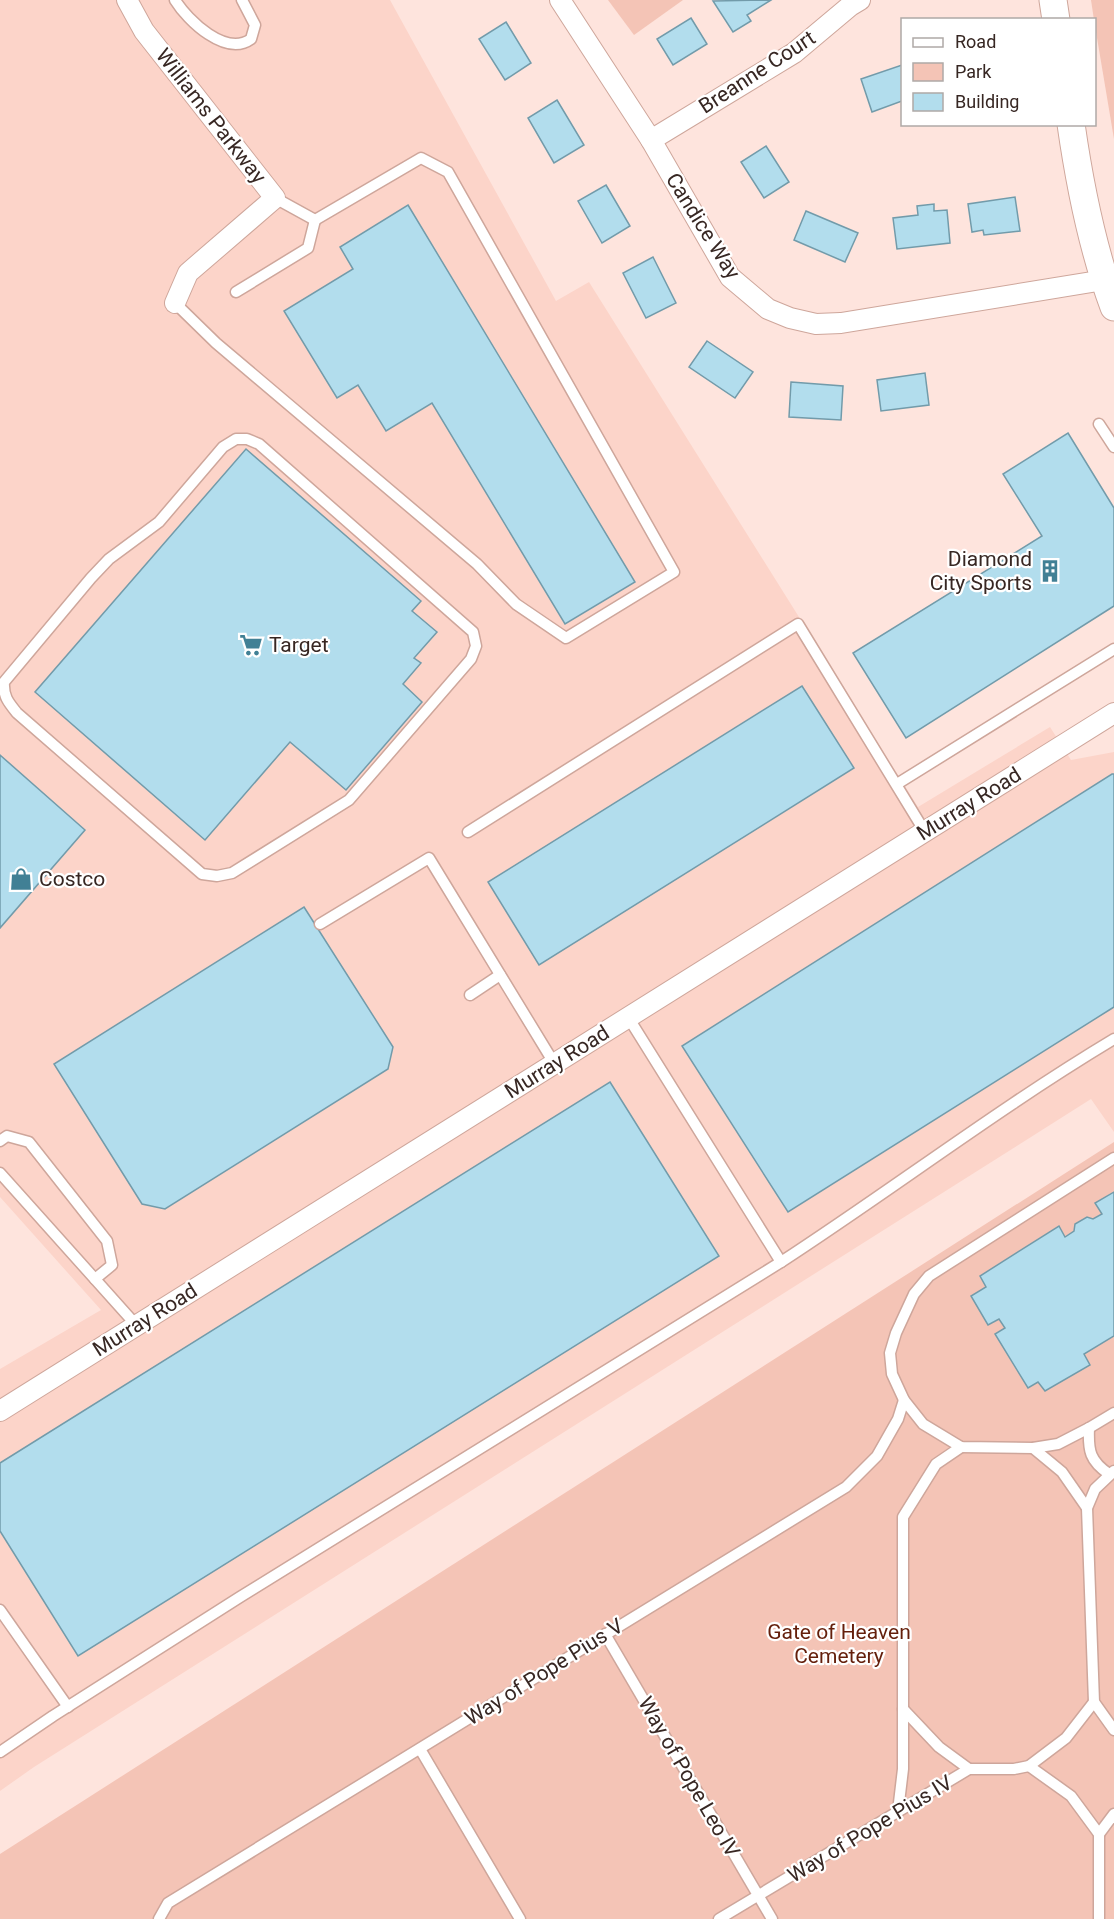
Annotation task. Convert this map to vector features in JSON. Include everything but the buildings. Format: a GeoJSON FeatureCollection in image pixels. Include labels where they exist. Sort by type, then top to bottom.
{"type":"FeatureCollection","features":[{"type":"Feature","properties":{"kind":"main road"},"geometry":{"type":"LineString","coordinates":[[1053,0],[1056,18]]}},
{"type":"Feature","properties":{"kind":"main road"},"geometry":{"type":"LineString","coordinates":[[1071,126],[1080,183],[1095,253],[1114,307]]}},
{"type":"Feature","properties":{"kind":"street","name":"Williams Parkway"},"geometry":{"type":"LineString","coordinates":[[127,0],[144,31],[275,198],[188,273],[175,303]]}},
{"type":"Feature","properties":{"kind":"street","name":"Candice Way"},"geometry":{"type":"LineString","coordinates":[[560,0],[651,140],[730,277],[768,309],[790,318],[816,324],[841,323],[1104,280]]}},
{"type":"Feature","properties":{"kind":"street","name":"Breanne Court"},"geometry":{"type":"LineString","coordinates":[[651,140],[794,53],[860,0]]}},
{"type":"Feature","properties":{"kind":"street","name":"Murray Road"},"geometry":{"type":"LineString","coordinates":[[0,1412],[1114,713]]}},
{"type":"Feature","properties":{"kind":"lane"},"geometry":{"type":"LineString","coordinates":[[175,0],[183,14],[195,26],[229,44],[244,45],[251,39],[255,25],[242,0]]}},
{"type":"Feature","properties":{"kind":"lane"},"geometry":{"type":"LineString","coordinates":[[175,303],[216,343],[477,564],[516,604],[566,638],[674,572],[448,172],[421,158],[315,220],[308,248],[236,292]]}},
{"type":"Feature","properties":{"kind":"lane"},"geometry":{"type":"LineString","coordinates":[[275,198],[315,220]]}},
{"type":"Feature","properties":{"kind":"lane"},"geometry":{"type":"LineString","coordinates":[[1099,424],[1114,447]]}},
{"type":"Feature","properties":{"kind":"lane"},"geometry":{"type":"LineString","coordinates":[[236,439],[248,439],[259,444],[472,632],[476,646],[471,659],[349,801],[232,873],[217,876],[202,874],[17,713],[6,700],[2,681],[109,559],[159,522],[223,447],[236,439]]}},
{"type":"Feature","properties":{"kind":"lane"},"geometry":{"type":"LineString","coordinates":[[468,832],[798,624],[925,832]]}},
{"type":"Feature","properties":{"kind":"lane"},"geometry":{"type":"LineString","coordinates":[[897,784],[1114,649]]}},
{"type":"Feature","properties":{"kind":"lane"},"geometry":{"type":"LineString","coordinates":[[320,924],[429,858],[554,1063]]}},
{"type":"Feature","properties":{"kind":"lane"},"geometry":{"type":"LineString","coordinates":[[470,994],[500,975]]}},
{"type":"Feature","properties":{"kind":"lane"},"geometry":{"type":"LineString","coordinates":[[628,1017],[781,1262]]}},
{"type":"Feature","properties":{"kind":"lane"},"geometry":{"type":"LineString","coordinates":[[0,1752],[68,1707],[781,1262],[874,1201],[976,1128],[1114,1040]]}},
{"type":"Feature","properties":{"kind":"lane"},"geometry":{"type":"LineString","coordinates":[[0,1141],[7,1136],[29,1143],[107,1241],[112,1265],[95,1279]]}},
{"type":"Feature","properties":{"kind":"lane"},"geometry":{"type":"LineString","coordinates":[[1114,1158],[929,1276],[914,1294],[896,1333],[890,1353],[892,1374],[904,1400],[923,1424],[961,1447],[1033,1448],[1058,1444],[1114,1413]]}},
{"type":"Feature","properties":{"kind":"lane"},"geometry":{"type":"LineString","coordinates":[[0,1173],[137,1326]]}},
{"type":"Feature","properties":{"kind":"lane","name":"Way of Pope Pius V"},"geometry":{"type":"LineString","coordinates":[[159,1919],[168,1903],[846,1487],[877,1456],[898,1419],[904,1400]]}},
{"type":"Feature","properties":{"kind":"lane"},"geometry":{"type":"LineString","coordinates":[[1089,1428],[1088,1446],[1095,1464],[1112,1473],[1095,1489],[1087,1508],[1094,1702],[1114,1731]]}},
{"type":"Feature","properties":{"kind":"lane"},"geometry":{"type":"LineString","coordinates":[[898,1810],[903,1769],[903,1517],[936,1464],[961,1447]]}},
{"type":"Feature","properties":{"kind":"lane"},"geometry":{"type":"LineString","coordinates":[[1033,1448],[1062,1472],[1087,1508]]}},
{"type":"Feature","properties":{"kind":"lane"},"geometry":{"type":"LineString","coordinates":[[0,1610],[68,1707]]}},
{"type":"Feature","properties":{"kind":"lane","name":"Way of Pope Leo IV"},"geometry":{"type":"LineString","coordinates":[[605,1634],[772,1919]]}},
{"type":"Feature","properties":{"kind":"lane"},"geometry":{"type":"LineString","coordinates":[[1094,1702],[1066,1738],[1029,1766],[1071,1796],[1099,1834],[1099,1919]]}},
{"type":"Feature","properties":{"kind":"lane"},"geometry":{"type":"LineString","coordinates":[[903,1709],[939,1747],[969,1769]]}},
{"type":"Feature","properties":{"kind":"lane"},"geometry":{"type":"LineString","coordinates":[[420,1749],[520,1919]]}},
{"type":"Feature","properties":{"kind":"lane","name":"Way of Pope Pius IV"},"geometry":{"type":"LineString","coordinates":[[719,1919],[969,1769],[1014,1769],[1029,1766]]}},
{"type":"Feature","properties":{"kind":"lane"},"geometry":{"type":"LineString","coordinates":[[1099,1834],[1114,1814]]}},
{"type":"Feature","properties":{"kind":"shaded area"},"geometry":{"type":"Polygon","coordinates":[[[0,0],[390,0],[556,301],[589,282],[918,807],[1050,727],[1071,760],[1114,752],[1114,1132],[1091,1099],[34,1767],[0,1791],[0,1369],[101,1310],[0,1197],[0,0]]]}},
{"type":"Feature","properties":{"kind":"green space"},"geometry":{"type":"Polygon","coordinates":[[[608,0],[683,0],[634,35],[608,0]]]}},
{"type":"Feature","properties":{"kind":"green space"},"geometry":{"type":"Polygon","coordinates":[[[1091,0],[1114,0],[1114,139],[1096,32],[1096,18],[1094,18],[1091,0]]]}},
{"type":"Feature","properties":{"kind":"green space","name":"Gate of Heaven Cemetery"},"geometry":{"type":"Polygon","coordinates":[[[1114,1142],[1114,1919],[0,1919],[0,1854],[1114,1142]]]}},
{"type":"Feature","properties":{"kind":"place","name":"Diamond City Sports"},"geometry":{"type":"Point","coordinates":[1050,571]}},
{"type":"Feature","properties":{"kind":"place","name":"Target"},"geometry":{"type":"Point","coordinates":[251,645]}},
{"type":"Feature","properties":{"kind":"place","name":"Costco"},"geometry":{"type":"Point","coordinates":[21,879]}}]}
